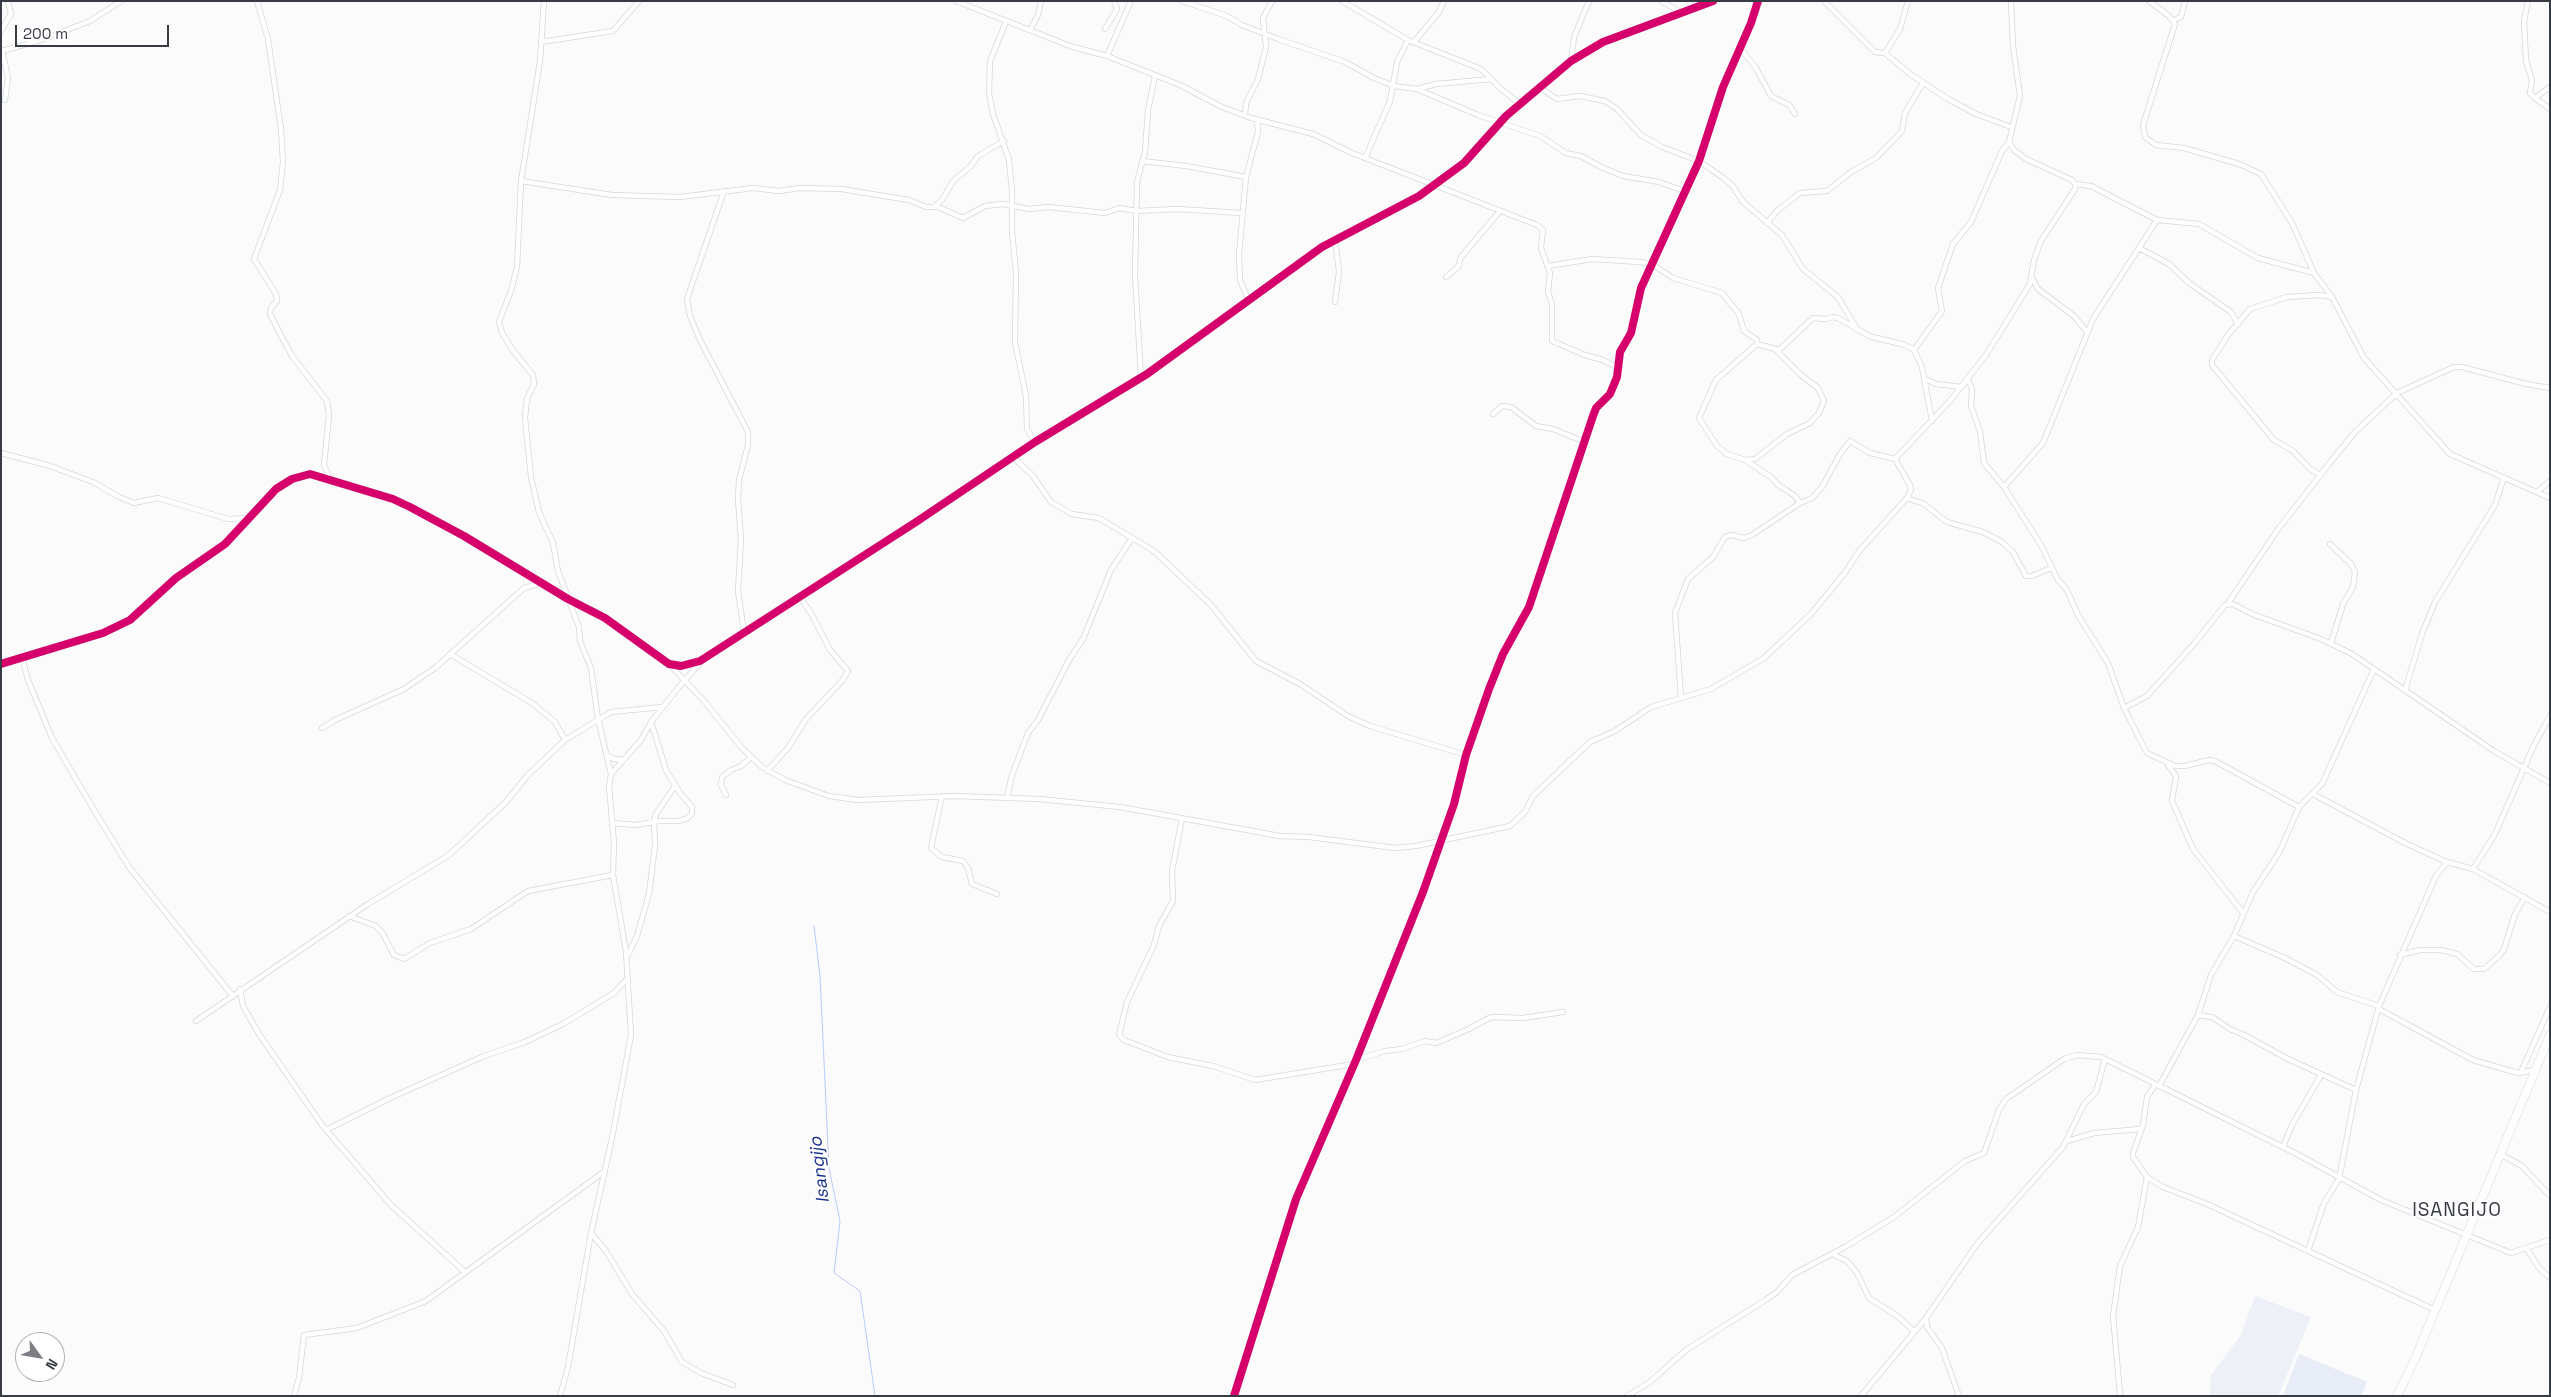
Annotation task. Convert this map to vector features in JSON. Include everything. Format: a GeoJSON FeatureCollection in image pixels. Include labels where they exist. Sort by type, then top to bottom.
{"type":"FeatureCollection","features":[{"type":"Feature","properties":{"kind":"highway"},"geometry":{"type":"LineString","coordinates":[[2397,1396],[2435,1310],[2550,1034]]}},
{"type":"Feature","properties":{"kind":"street"},"geometry":{"type":"LineString","coordinates":[[1,31],[11,14],[8,1]]}},
{"type":"Feature","properties":{"kind":"street"},"geometry":{"type":"LineString","coordinates":[[5,100],[8,78],[2,50],[90,21],[121,1]]}},
{"type":"Feature","properties":{"kind":"street"},"geometry":{"type":"LineString","coordinates":[[257,1],[268,39],[281,128],[283,162],[280,190],[254,259],[276,294],[277,301],[271,308],[270,314],[292,356],[327,401],[329,415],[324,465],[330,479]]}},
{"type":"Feature","properties":{"kind":"street"},"geometry":{"type":"LineString","coordinates":[[544,1],[541,42],[521,180],[516,278],[499,322],[502,333],[510,346],[533,375],[534,384],[528,399],[524,418],[528,464],[539,512],[553,543],[558,571],[579,627],[580,641],[591,668],[598,719],[611,774],[609,786],[613,823],[613,875],[627,958],[631,1035],[591,1233],[578,1318],[560,1396]]}},
{"type":"Feature","properties":{"kind":"street"},"geometry":{"type":"LineString","coordinates":[[541,42],[613,31],[639,1]]}},
{"type":"Feature","properties":{"kind":"street"},"geometry":{"type":"LineString","coordinates":[[956,1],[1070,46],[1107,56],[1257,120],[1307,132],[1500,211],[1520,216],[1542,228],[1544,232],[1541,248],[1550,273],[1548,292],[1552,304],[1552,341],[1585,355],[1604,360],[1619,368]]}},
{"type":"Feature","properties":{"kind":"street"},"geometry":{"type":"LineString","coordinates":[[1030,30],[1040,11],[1041,1]]}},
{"type":"Feature","properties":{"kind":"street"},"geometry":{"type":"LineString","coordinates":[[1105,29],[1117,9],[1114,1]]}},
{"type":"Feature","properties":{"kind":"street"},"geometry":{"type":"LineString","coordinates":[[1107,56],[1131,1]]}},
{"type":"Feature","properties":{"kind":"street"},"geometry":{"type":"LineString","coordinates":[[1182,1],[1265,32],[1274,38],[1346,62],[1369,76],[1394,86],[1417,89],[1540,136],[1566,153],[1581,156],[1602,168],[1623,176],[1659,182],[1684,191]]}},
{"type":"Feature","properties":{"kind":"street"},"geometry":{"type":"LineString","coordinates":[[1245,115],[1246,103],[1258,79],[1267,42],[1263,18],[1272,1]]}},
{"type":"Feature","properties":{"kind":"street"},"geometry":{"type":"LineString","coordinates":[[1342,1],[1408,40],[1481,69],[1520,104]]}},
{"type":"Feature","properties":{"kind":"street"},"geometry":{"type":"LineString","coordinates":[[1414,42],[1439,12],[1444,1]]}},
{"type":"Feature","properties":{"kind":"street"},"geometry":{"type":"LineString","coordinates":[[1571,61],[1574,37],[1589,1]]}},
{"type":"Feature","properties":{"kind":"street"},"geometry":{"type":"LineString","coordinates":[[1661,1],[1682,13]]}},
{"type":"Feature","properties":{"kind":"street"},"geometry":{"type":"LineString","coordinates":[[611,774],[641,740],[651,722],[683,681],[705,659],[1035,442],[1141,377],[1248,299],[1335,240],[1411,200],[1464,163],[1501,122],[1538,87],[1571,61],[1603,42],[1713,1]]}},
{"type":"Feature","properties":{"kind":"street"},"geometry":{"type":"LineString","coordinates":[[1234,1396],[1296,1199],[1355,1062],[1442,841],[1466,755],[1503,654],[1529,607],[1566,492],[1595,411],[1610,394],[1619,368],[1620,352],[1631,332],[1641,288],[1699,161],[1723,87],[1758,1]]}},
{"type":"Feature","properties":{"kind":"street"},"geometry":{"type":"LineString","coordinates":[[1824,1],[1869,48],[1875,52],[1885,53],[1922,83],[1976,114],[2011,127]]}},
{"type":"Feature","properties":{"kind":"street"},"geometry":{"type":"LineString","coordinates":[[1885,53],[1900,29],[1908,1]]}},
{"type":"Feature","properties":{"kind":"street"},"geometry":{"type":"LineString","coordinates":[[1914,350],[1942,310],[1938,288],[1952,247],[1971,222],[2002,151],[2009,142],[2011,127],[2017,112],[2020,96],[2012,39],[2011,1]]}},
{"type":"Feature","properties":{"kind":"street"},"geometry":{"type":"LineString","coordinates":[[2149,1],[2174,20],[2175,24],[2143,125],[2145,137],[2156,144],[2184,148],[2239,164],[2261,174],[2292,223],[2314,273],[2332,297],[2364,358],[2450,454],[2550,498]]}},
{"type":"Feature","properties":{"kind":"street"},"geometry":{"type":"LineString","coordinates":[[2174,20],[2181,17],[2185,1]]}},
{"type":"Feature","properties":{"kind":"street"},"geometry":{"type":"LineString","coordinates":[[2528,1],[2524,21],[2526,61],[2532,80],[2530,93],[2550,110]]}},
{"type":"Feature","properties":{"kind":"street"},"geometry":{"type":"LineString","coordinates":[[1006,22],[993,50],[989,68],[990,105],[1009,160],[1016,272],[1014,342],[1026,396],[1027,429],[1035,442]]}},
{"type":"Feature","properties":{"kind":"street"},"geometry":{"type":"LineString","coordinates":[[1368,157],[1394,86],[1397,62],[1408,40]]}},
{"type":"Feature","properties":{"kind":"street"},"geometry":{"type":"LineString","coordinates":[[1740,48],[1756,68],[1771,96],[1789,105],[1795,114]]}},
{"type":"Feature","properties":{"kind":"street"},"geometry":{"type":"LineString","coordinates":[[1141,377],[1135,275],[1137,182],[1155,76]]}},
{"type":"Feature","properties":{"kind":"street"},"geometry":{"type":"LineString","coordinates":[[1417,89],[1444,83],[1491,79]]}},
{"type":"Feature","properties":{"kind":"street"},"geometry":{"type":"LineString","coordinates":[[1767,223],[1778,210],[1800,193],[1827,191],[1851,172],[1876,158],[1902,130],[1905,112],[1922,83]]}},
{"type":"Feature","properties":{"kind":"street"},"geometry":{"type":"LineString","coordinates":[[2535,98],[2550,86]]}},
{"type":"Feature","properties":{"kind":"street"},"geometry":{"type":"LineString","coordinates":[[1538,87],[1557,99],[1580,96],[1600,99],[1617,109],[1633,129],[1645,138],[1699,161],[1732,185],[1738,197],[1782,235],[1803,269],[1838,297],[1857,329]]}},
{"type":"Feature","properties":{"kind":"street"},"geometry":{"type":"LineString","coordinates":[[1248,299],[1242,286],[1239,271],[1246,177],[1258,132],[1257,120]]}},
{"type":"Feature","properties":{"kind":"street"},"geometry":{"type":"LineString","coordinates":[[934,207],[942,200],[953,181],[971,166],[978,156],[1004,141]]}},
{"type":"Feature","properties":{"kind":"street"},"geometry":{"type":"LineString","coordinates":[[2009,142],[2021,156],[2075,184],[2091,186],[2158,220],[2200,224],[2258,258],[2314,273]]}},
{"type":"Feature","properties":{"kind":"street"},"geometry":{"type":"LineString","coordinates":[[1142,161],[1191,166],[1246,177]]}},
{"type":"Feature","properties":{"kind":"street"},"geometry":{"type":"LineString","coordinates":[[521,180],[612,195],[686,197],[753,188],[779,191],[800,188],[841,189],[909,200],[963,218],[986,206],[1012,205],[1029,210],[1049,207],[1101,213],[1116,208],[1137,211],[1177,209],[1242,212]]}},
{"type":"Feature","properties":{"kind":"street"},"geometry":{"type":"LineString","coordinates":[[1896,459],[1968,380],[2027,290],[2032,278],[2034,260],[2041,241],[2075,190],[2075,184]]}},
{"type":"Feature","properties":{"kind":"street"},"geometry":{"type":"LineString","coordinates":[[724,191],[687,299],[690,316],[700,340],[748,432],[748,446],[739,480],[738,499],[741,540],[738,591],[744,632]]}},
{"type":"Feature","properties":{"kind":"street"},"geometry":{"type":"LineString","coordinates":[[1446,277],[1456,269],[1461,258],[1500,211]]}},
{"type":"Feature","properties":{"kind":"street"},"geometry":{"type":"LineString","coordinates":[[2004,487],[2043,443],[2092,319],[2158,220]]}},
{"type":"Feature","properties":{"kind":"street"},"geometry":{"type":"LineString","coordinates":[[1335,240],[1339,272],[1335,302]]}},
{"type":"Feature","properties":{"kind":"street"},"geometry":{"type":"LineString","coordinates":[[2139,248],[2169,264],[2189,283],[2231,312],[2238,324]]}},
{"type":"Feature","properties":{"kind":"street"},"geometry":{"type":"LineString","coordinates":[[1548,266],[1592,259],[1652,264],[1673,278],[1722,293],[1739,314],[1744,331],[1757,340],[1758,344],[1779,350],[1814,318],[1838,318],[1869,336],[1888,339],[1914,350],[1925,379],[1932,421]]}},
{"type":"Feature","properties":{"kind":"street"},"geometry":{"type":"LineString","coordinates":[[2032,278],[2038,289],[2074,316],[2087,332]]}},
{"type":"Feature","properties":{"kind":"street"},"geometry":{"type":"LineString","coordinates":[[2320,475],[2309,468],[2293,451],[2274,440],[2212,365],[2212,360],[2250,309],[2277,300],[2319,295],[2332,297]]}},
{"type":"Feature","properties":{"kind":"street"},"geometry":{"type":"LineString","coordinates":[[1758,344],[1716,380],[1699,414],[1699,418],[1717,446],[1727,454],[1745,460],[1771,477],[1777,484],[1795,496],[1800,503]]}},
{"type":"Feature","properties":{"kind":"street"},"geometry":{"type":"LineString","coordinates":[[1745,460],[1755,459],[1787,434],[1810,423],[1819,413],[1824,401],[1818,388],[1801,375],[1775,349]]}},
{"type":"Feature","properties":{"kind":"street"},"geometry":{"type":"LineString","coordinates":[[2124,708],[2147,696],[2228,603],[2279,528],[2320,475],[2355,432],[2396,393],[2454,367],[2462,367],[2507,380],[2550,388]]}},
{"type":"Feature","properties":{"kind":"street"},"geometry":{"type":"LineString","coordinates":[[1925,379],[1936,384],[1962,387]]}},
{"type":"Feature","properties":{"kind":"street"},"geometry":{"type":"LineString","coordinates":[[1968,380],[1972,389],[1971,406],[1980,431],[1984,462],[2004,487],[2041,545],[2051,568],[2067,590],[2078,615],[2108,663],[2124,708],[2148,753],[2167,764],[2176,776],[2174,805],[2194,849],[2243,913]]}},
{"type":"Feature","properties":{"kind":"street"},"geometry":{"type":"LineString","coordinates":[[1492,414],[1502,406],[1511,407],[1536,426],[1553,428],[1585,442]]}},
{"type":"Feature","properties":{"kind":"street"},"geometry":{"type":"LineString","coordinates":[[1,664],[103,633],[130,620],[176,578],[226,544],[276,489],[292,479],[310,474],[330,479],[410,507],[542,582],[568,599],[605,618],[669,664],[683,681],[705,702],[751,757],[767,771],[806,788],[837,798],[858,800],[942,796],[1007,797],[1120,807],[1280,836],[1309,837],[1395,848],[1442,841],[1510,826],[1525,812],[1533,796],[1584,746],[1615,731],[1650,707],[1711,688],[1764,658],[1812,614],[1844,574],[1860,550],[1907,498],[1911,490],[1910,485],[1896,459],[1870,453],[1850,441],[1840,454],[1822,486],[1812,498],[1800,503],[1752,535],[1744,538],[1725,537],[1713,557],[1688,579],[1675,613],[1681,697]]}},
{"type":"Feature","properties":{"kind":"street"},"geometry":{"type":"LineString","coordinates":[[1,453],[50,466],[93,482],[119,497],[134,502],[158,498],[228,519],[248,518]]}},
{"type":"Feature","properties":{"kind":"street"},"geometry":{"type":"LineString","coordinates":[[1013,457],[1033,476],[1051,502],[1072,514],[1099,518],[1154,551],[1206,599],[1244,649],[1262,666],[1300,684],[1348,716],[1370,726],[1408,735],[1466,755]]}},
{"type":"Feature","properties":{"kind":"street"},"geometry":{"type":"LineString","coordinates":[[2405,690],[2422,634],[2435,602],[2495,505],[2504,477]]}},
{"type":"Feature","properties":{"kind":"street"},"geometry":{"type":"LineString","coordinates":[[2537,492],[2550,481]]}},
{"type":"Feature","properties":{"kind":"street"},"geometry":{"type":"LineString","coordinates":[[1907,498],[1924,504],[1947,522],[1983,532],[2002,542],[2013,552],[2026,576],[2032,576],[2051,568]]}},
{"type":"Feature","properties":{"kind":"street"},"geometry":{"type":"LineString","coordinates":[[1007,797],[1012,775],[1028,733],[1038,720],[1069,660],[1083,639],[1111,570],[1132,538]]}},
{"type":"Feature","properties":{"kind":"street"},"geometry":{"type":"LineString","coordinates":[[2330,544],[2351,564],[2355,572],[2353,587],[2341,610],[2330,643]]}},
{"type":"Feature","properties":{"kind":"street"},"geometry":{"type":"LineString","coordinates":[[322,728],[335,720],[404,689],[435,668],[524,588],[542,582]]}},
{"type":"Feature","properties":{"kind":"street"},"geometry":{"type":"LineString","coordinates":[[767,771],[788,748],[806,719],[842,682],[848,671],[827,646],[812,615],[800,597]]}},
{"type":"Feature","properties":{"kind":"street"},"geometry":{"type":"LineString","coordinates":[[2228,603],[2330,643],[2374,669],[2524,769],[2550,783]]}},
{"type":"Feature","properties":{"kind":"street"},"geometry":{"type":"LineString","coordinates":[[450,654],[532,704],[555,722],[565,740]]}},
{"type":"Feature","properties":{"kind":"street"},"geometry":{"type":"LineString","coordinates":[[22,658],[28,680],[52,738],[129,867],[232,995]]}},
{"type":"Feature","properties":{"kind":"street"},"geometry":{"type":"LineString","coordinates":[[669,664],[681,666],[705,659]]}},
{"type":"Feature","properties":{"kind":"street"},"geometry":{"type":"LineString","coordinates":[[2374,669],[2322,784],[2299,807],[2279,853],[2253,892],[2234,936],[2211,975],[2198,1015],[2157,1086],[2147,1097],[2133,1157],[2148,1177],[2163,1187],[2207,1204],[2435,1310]]}},
{"type":"Feature","properties":{"kind":"street"},"geometry":{"type":"LineString","coordinates":[[196,1021],[349,916],[449,854],[506,802],[527,776],[565,740],[614,711],[663,707]]}},
{"type":"Feature","properties":{"kind":"street"},"geometry":{"type":"LineString","coordinates":[[2473,869],[2495,834],[2550,716]]}},
{"type":"Feature","properties":{"kind":"street"},"geometry":{"type":"LineString","coordinates":[[613,823],[642,825],[654,822],[682,821],[692,814],[692,806],[675,786],[666,770],[651,722]]}},
{"type":"Feature","properties":{"kind":"street"},"geometry":{"type":"LineString","coordinates":[[606,754],[612,759],[623,760]]}},
{"type":"Feature","properties":{"kind":"street"},"geometry":{"type":"LineString","coordinates":[[726,795],[721,785],[722,777],[731,770],[742,766],[751,757]]}},
{"type":"Feature","properties":{"kind":"street"},"geometry":{"type":"LineString","coordinates":[[2167,764],[2185,766],[2209,760],[2215,761],[2299,807]]}},
{"type":"Feature","properties":{"kind":"street"},"geometry":{"type":"LineString","coordinates":[[627,958],[637,936],[649,894],[655,845],[654,822],[664,799],[675,786]]}},
{"type":"Feature","properties":{"kind":"street"},"geometry":{"type":"LineString","coordinates":[[2313,794],[2407,844],[2447,862],[2473,869],[2550,912]]}},
{"type":"Feature","properties":{"kind":"street"},"geometry":{"type":"LineString","coordinates":[[942,796],[931,848],[942,857],[963,861],[968,868],[972,884],[997,894]]}},
{"type":"Feature","properties":{"kind":"street"},"geometry":{"type":"LineString","coordinates":[[1182,818],[1172,871],[1172,901],[1159,926],[1154,945],[1127,1002],[1119,1035],[1124,1040],[1168,1057],[1214,1066],[1255,1080],[1355,1062],[1385,1051],[1402,1049],[1425,1041],[1436,1043],[1491,1017],[1523,1018],[1563,1012]]}},
{"type":"Feature","properties":{"kind":"street"},"geometry":{"type":"LineString","coordinates":[[2441,859],[2441,868]]}},
{"type":"Feature","properties":{"kind":"street"},"geometry":{"type":"LineString","coordinates":[[2308,1251],[2324,1203],[2339,1179],[2356,1090],[2379,1008],[2400,955],[2441,868],[2447,862]]}},
{"type":"Feature","properties":{"kind":"street"},"geometry":{"type":"LineString","coordinates":[[349,916],[376,926],[383,934],[394,955],[404,959],[430,943],[472,929],[528,891],[613,875]]}},
{"type":"Feature","properties":{"kind":"street"},"geometry":{"type":"LineString","coordinates":[[2400,955],[2420,950],[2441,950],[2457,954],[2474,969],[2484,969],[2504,949],[2515,914],[2525,897]]}},
{"type":"Feature","properties":{"kind":"street"},"geometry":{"type":"LineString","coordinates":[[2234,936],[2285,958],[2317,975],[2344,995],[2379,1008],[2473,1060],[2496,1068],[2521,1072],[2535,1070]]}},
{"type":"Feature","properties":{"kind":"street"},"geometry":{"type":"LineString","coordinates":[[326,1130],[390,1098],[484,1056],[525,1042],[563,1024],[614,993],[627,979]]}},
{"type":"Feature","properties":{"kind":"street"},"geometry":{"type":"LineString","coordinates":[[240,990],[243,1006],[258,1034],[326,1130],[391,1205],[465,1272]]}},
{"type":"Feature","properties":{"kind":"street"},"geometry":{"type":"LineString","coordinates":[[2521,1072],[2550,1007]]}},
{"type":"Feature","properties":{"kind":"street"},"geometry":{"type":"LineString","coordinates":[[2198,1015],[2212,1017],[2230,1029],[2321,1075],[2356,1090]]}},
{"type":"Feature","properties":{"kind":"street"},"geometry":{"type":"LineString","coordinates":[[1627,1396],[1650,1382],[1686,1350],[1777,1292],[1792,1275],[1894,1218],[1965,1161],[1984,1153],[1999,1110],[2006,1099],[2064,1060],[2077,1055],[2090,1055],[2105,1059],[2283,1148],[2381,1200],[2511,1252],[2526,1249],[2550,1240]]}},
{"type":"Feature","properties":{"kind":"street"},"geometry":{"type":"LineString","coordinates":[[1861,1396],[1926,1318],[1977,1244],[2065,1142],[2084,1104],[2096,1092],[2105,1059]]}},
{"type":"Feature","properties":{"kind":"street"},"geometry":{"type":"LineString","coordinates":[[2283,1148],[2292,1124],[2321,1075]]}},
{"type":"Feature","properties":{"kind":"street"},"geometry":{"type":"LineString","coordinates":[[2065,1142],[2094,1133],[2141,1129]]}},
{"type":"Feature","properties":{"kind":"street"},"geometry":{"type":"LineString","coordinates":[[2500,1154],[2522,1166],[2550,1196]]}},
{"type":"Feature","properties":{"kind":"street"},"geometry":{"type":"LineString","coordinates":[[294,1396],[299,1378],[304,1335],[357,1328],[411,1308],[443,1291],[465,1272],[529,1228],[605,1170]]}},
{"type":"Feature","properties":{"kind":"street"},"geometry":{"type":"LineString","coordinates":[[2120,1394],[2113,1316],[2120,1266],[2138,1227],[2148,1177]]}},
{"type":"Feature","properties":{"kind":"street"},"geometry":{"type":"LineString","coordinates":[[591,1233],[606,1251],[632,1294],[664,1331],[682,1362],[701,1373],[734,1385]]}},
{"type":"Feature","properties":{"kind":"street"},"geometry":{"type":"LineString","coordinates":[[2526,1249],[2539,1268],[2550,1278]]}},
{"type":"Feature","properties":{"kind":"street"},"geometry":{"type":"LineString","coordinates":[[1832,1254],[1847,1261],[1857,1273],[1869,1298],[1896,1315],[1914,1331]]}},
{"type":"Feature","properties":{"kind":"street"},"geometry":{"type":"LineString","coordinates":[[1926,1318],[1927,1327],[1942,1348],[1960,1396]]}},
{"type":"Feature","properties":{"kind":"shaded area"},"geometry":{"type":"Polygon","coordinates":[[[2255,1296],[2311,1317],[2278,1396],[2210,1396],[2211,1375],[2241,1335],[2255,1296]]]}},
{"type":"Feature","properties":{"kind":"shaded area"},"geometry":{"type":"Polygon","coordinates":[[[2299,1354],[2367,1382],[2361,1396],[2283,1396],[2299,1354]]]}},
{"type":"Feature","properties":{"kind":"waterway","name":"Isangijo"},"geometry":{"type":"LineString","coordinates":[[814,926],[820,976],[829,1168],[840,1221],[834,1273],[860,1291],[875,1396]]}},
{"type":"Feature","properties":{"kind":"cycle path"},"geometry":{"type":"LineString","coordinates":[[1,664],[103,633],[130,620],[176,578],[225,544],[276,489],[292,479],[310,474],[393,499],[410,507],[464,536],[568,599],[605,618],[669,664],[681,666],[700,661],[916,522],[1035,442],[1147,374],[1322,247],[1419,196],[1464,163],[1506,116],[1571,61],[1603,42],[1713,1]]}},
{"type":"Feature","properties":{"kind":"cycle path"},"geometry":{"type":"LineString","coordinates":[[1234,1396],[1296,1199],[1356,1060],[1423,892],[1454,804],[1466,755],[1489,689],[1503,654],[1529,607],[1596,408],[1610,394],[1617,377],[1620,352],[1631,333],[1641,288],[1699,161],[1723,87],[1751,23],[1758,1]]}},
{"type":"Feature","properties":{"kind":"district","name":"ISANGIJO"},"geometry":{"type":"Point","coordinates":[2457,1211]}}]}
